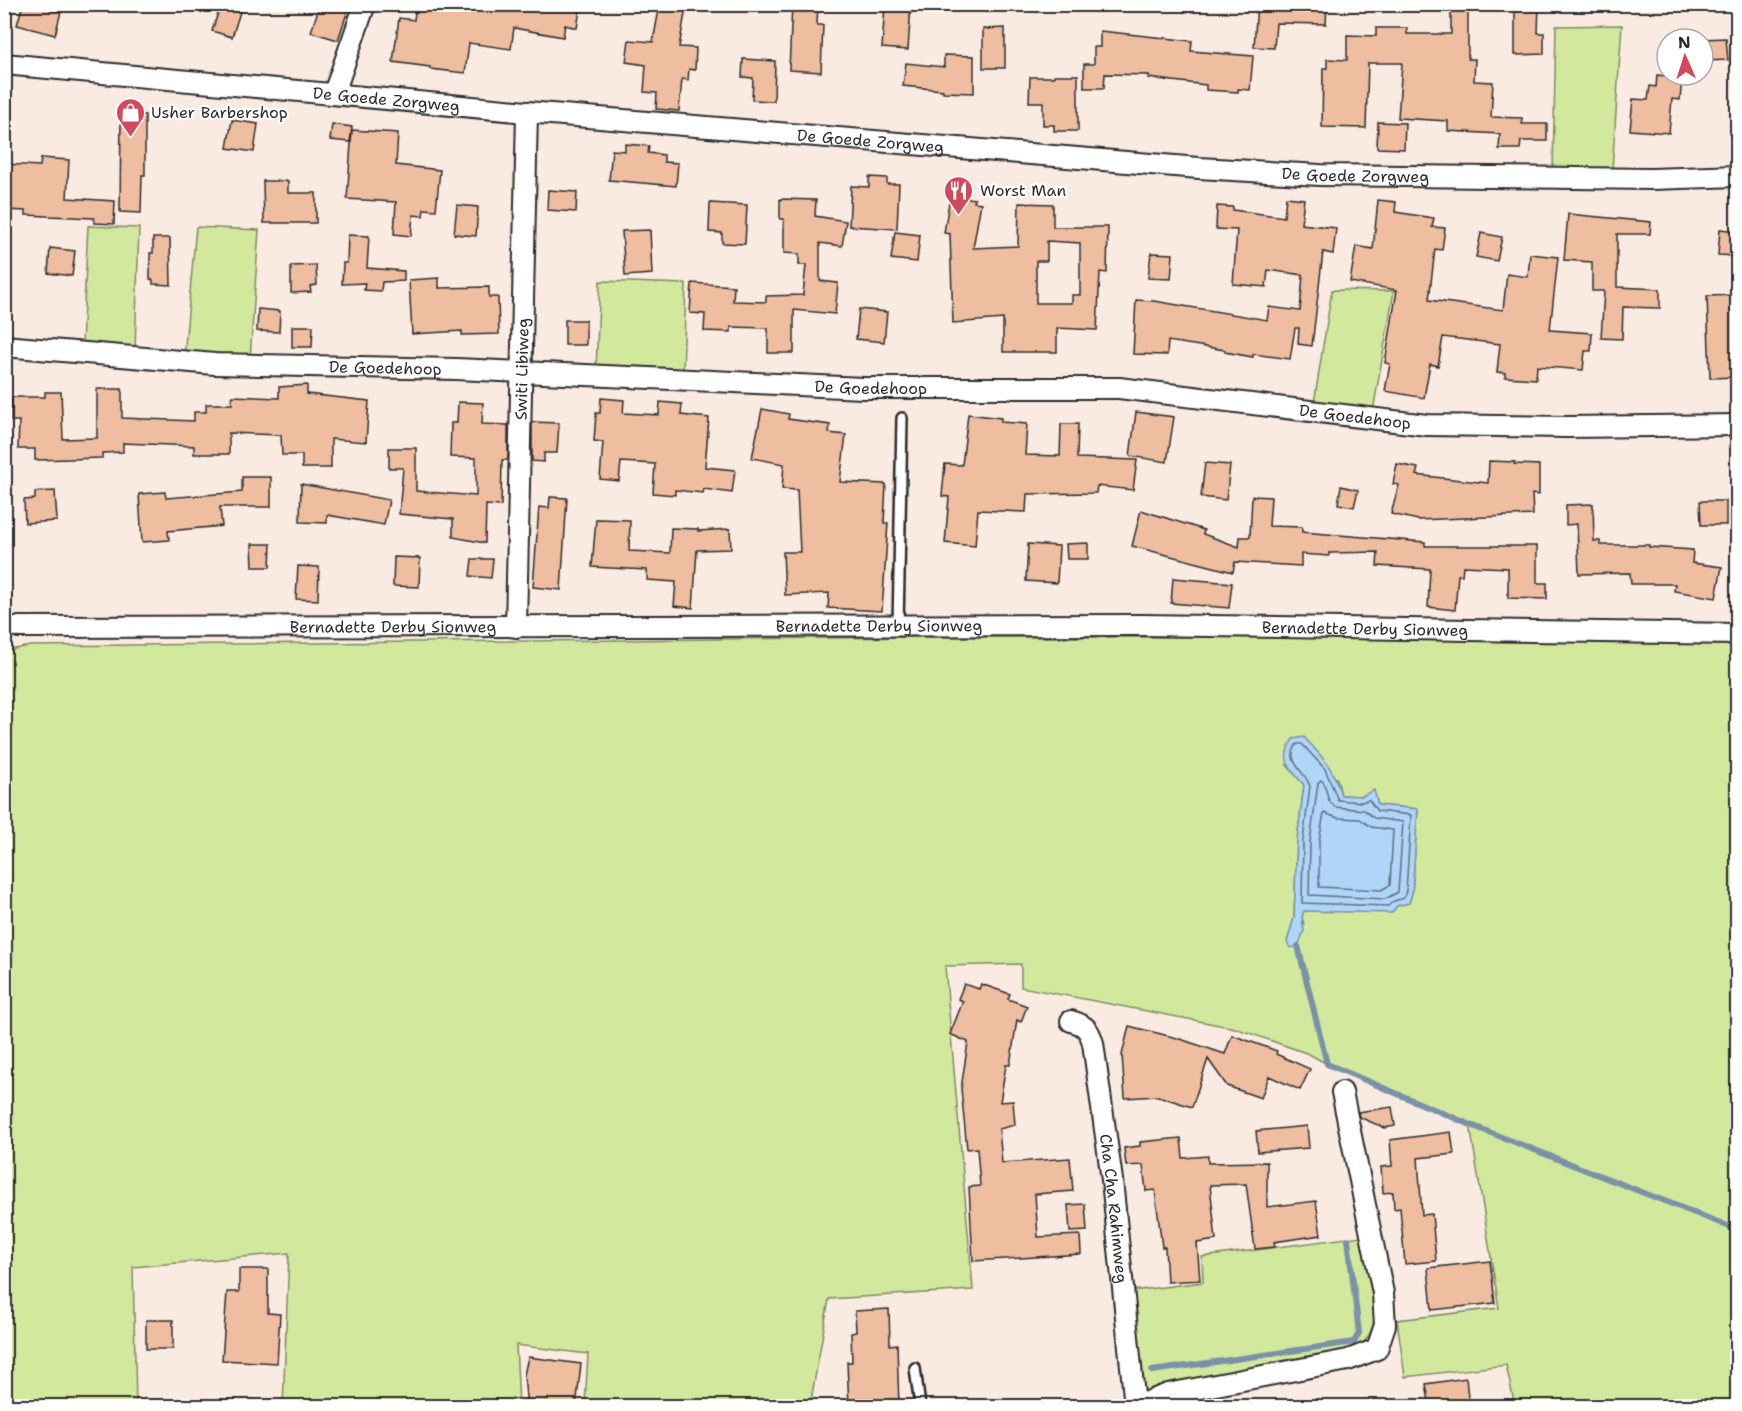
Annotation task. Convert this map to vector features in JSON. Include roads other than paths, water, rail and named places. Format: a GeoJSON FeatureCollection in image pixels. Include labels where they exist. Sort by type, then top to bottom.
{"type":"FeatureCollection","features":[{"type":"Feature","properties":{"kind":"street"},"geometry":{"type":"LineString","coordinates":[[334,93],[365,4]]}},
{"type":"Feature","properties":{"kind":"street","name":"De Goede Zorgweg"},"geometry":{"type":"LineString","coordinates":[[4,64],[527,112],[1187,167],[1320,175],[1652,179],[1737,176]]}},
{"type":"Feature","properties":{"kind":"street","name":"Switi Libiweg"},"geometry":{"type":"LineString","coordinates":[[516,627],[527,112]]}},
{"type":"Feature","properties":{"kind":"street","name":"De Goedehoop"},"geometry":{"type":"LineString","coordinates":[[4,346],[215,364],[456,369],[863,388],[1119,388],[1427,425],[1567,427],[1737,425]]}},
{"type":"Feature","properties":{"kind":"street","name":"Bernadette Derby Sionweg"},"geometry":{"type":"LineString","coordinates":[[19,627],[1143,625],[1737,634]]}},
{"type":"Feature","properties":{"kind":"street","name":"Cha Cha Rahimweg"},"geometry":{"type":"LineString","coordinates":[[1071,1021],[1084,1025],[1090,1032],[1093,1043],[1112,1180],[1136,1407]]}},
{"type":"Feature","properties":{"kind":"street"},"geometry":{"type":"LineString","coordinates":[[1136,1407],[1168,1394],[1348,1360],[1377,1349],[1385,1325],[1383,1293],[1342,1092]]}},
{"type":"Feature","properties":{"kind":"lane"},"geometry":{"type":"LineString","coordinates":[[898,627],[902,418]]}},
{"type":"Feature","properties":{"kind":"lane"},"geometry":{"type":"LineString","coordinates":[[915,1368],[920,1407]]}},
{"type":"Feature","properties":{"kind":"water"},"geometry":{"type":"Polygon","coordinates":[[[1304,737],[1331,770],[1341,795],[1362,796],[1374,790],[1378,805],[1418,809],[1412,893],[1409,903],[1397,906],[1392,913],[1304,911],[1302,917],[1304,931],[1298,946],[1290,948],[1287,942],[1294,918],[1297,840],[1304,785],[1288,764],[1287,753],[1293,739],[1304,737]]]}},
{"type":"Feature","properties":{"kind":"waterway"},"geometry":{"type":"LineString","coordinates":[[1298,946],[1327,1064],[1471,1125],[1738,1230]]}},
{"type":"Feature","properties":{"kind":"waterway"},"geometry":{"type":"LineString","coordinates":[[1152,1371],[1354,1342],[1359,1333],[1348,1239]]}},
{"type":"Feature","properties":{"kind":"place","name":"Usher Barbershop"},"geometry":{"type":"Point","coordinates":[130,138]}},
{"type":"Feature","properties":{"kind":"place","name":"Worst Man"},"geometry":{"type":"Point","coordinates":[959,216]}}]}
